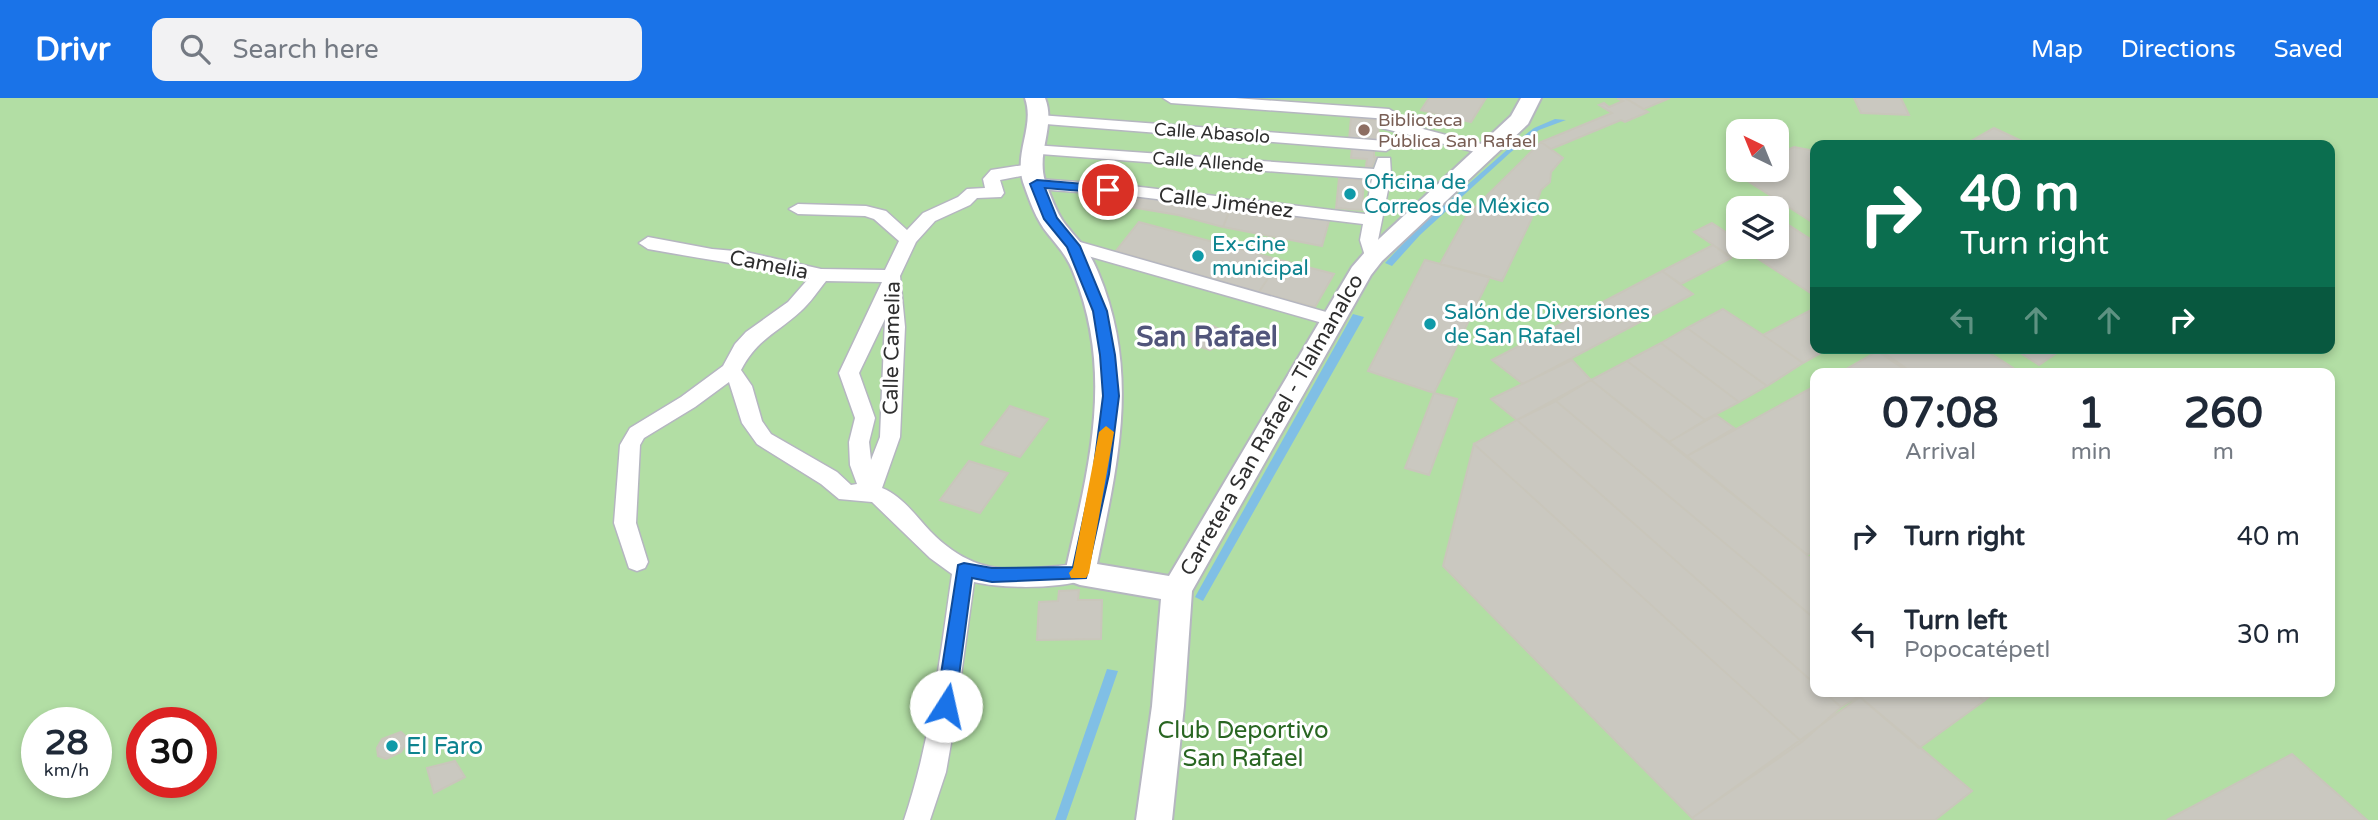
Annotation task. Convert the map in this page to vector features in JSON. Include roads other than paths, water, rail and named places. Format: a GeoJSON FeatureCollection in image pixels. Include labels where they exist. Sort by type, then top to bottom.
{"type":"FeatureCollection","features":[{"type":"Feature","properties":{"kind":"street"},"geometry":{"type":"LineString","coordinates":[[1171,98],[1389,112],[1487,150]]}},
{"type":"Feature","properties":{"kind":"street","name":"Carretera San Rafael - Tlalmanalco"},"geometry":{"type":"LineString","coordinates":[[1154,820],[1168,706],[1177,590],[1361,272],[1374,256],[1520,119],[1531,98]]}},
{"type":"Feature","properties":{"kind":"street"},"geometry":{"type":"LineString","coordinates":[[1037,109],[1033,167],[1051,219],[1073,246],[1100,311],[1111,396],[1101,474],[1080,573]]}},
{"type":"Feature","properties":{"kind":"street","name":"Calle Abasolo"},"geometry":{"type":"LineString","coordinates":[[1037,109],[1386,146]]}},
{"type":"Feature","properties":{"kind":"street"},"geometry":{"type":"LineString","coordinates":[[1374,256],[1369,240],[1383,175],[1389,112]]}},
{"type":"Feature","properties":{"kind":"street","name":"Calle Allende"},"geometry":{"type":"LineString","coordinates":[[1033,167],[1383,175]]}},
{"type":"Feature","properties":{"kind":"street","name":"Calle Jiménez"},"geometry":{"type":"LineString","coordinates":[[1033,167],[1132,191],[1373,220]]}},
{"type":"Feature","properties":{"kind":"street","name":"Calle Camelia"},"geometry":{"type":"LineString","coordinates":[[870,492],[890,437],[894,327],[892,280],[908,240],[929,217],[964,201],[973,193],[995,193],[991,179],[996,174],[1033,167]]}},
{"type":"Feature","properties":{"kind":"street"},"geometry":{"type":"LineString","coordinates":[[798,209],[866,211],[880,215],[908,240]]}},
{"type":"Feature","properties":{"kind":"street","name":"Camelia"},"geometry":{"type":"LineString","coordinates":[[648,243],[712,256],[746,258],[821,275],[892,280]]}},
{"type":"Feature","properties":{"kind":"street"},"geometry":{"type":"LineString","coordinates":[[1073,246],[1333,320]]}},
{"type":"Feature","properties":{"kind":"street"},"geometry":{"type":"LineString","coordinates":[[637,562],[625,523],[630,445],[637,433],[688,402],[731,370],[743,348],[795,306],[821,275]]}},
{"type":"Feature","properties":{"kind":"street"},"geometry":{"type":"LineString","coordinates":[[870,492],[859,442],[865,418],[849,373],[892,280]]}},
{"type":"Feature","properties":{"kind":"street"},"geometry":{"type":"LineString","coordinates":[[731,370],[742,386],[752,423],[764,439],[829,478],[847,493],[870,492],[890,505],[935,552],[964,570],[992,575],[1080,573],[1177,590]]}},
{"type":"Feature","properties":{"kind":"street"},"geometry":{"type":"LineString","coordinates":[[917,820],[933,772],[942,726],[964,570]]}},
{"type":"Feature","properties":{"kind":"water"},"geometry":{"type":"Polygon","coordinates":[[[1555,119],[1566,120],[1539,130],[1511,152],[1420,235],[1392,266],[1385,263],[1413,233],[1517,141],[1534,128],[1555,119]]]}},
{"type":"Feature","properties":{"kind":"water"},"geometry":{"type":"Polygon","coordinates":[[[1353,314],[1364,317],[1203,601],[1195,597],[1353,314]]]}},
{"type":"Feature","properties":{"kind":"water"},"geometry":{"type":"Polygon","coordinates":[[[1107,669],[1118,671],[1066,820],[1055,820],[1107,669]]]}},
{"type":"Feature","properties":{"kind":"place","name":"Biblioteca Pública San Rafael"},"geometry":{"type":"Point","coordinates":[1364,130]}},
{"type":"Feature","properties":{"kind":"place","name":"Oficina de Correos de México"},"geometry":{"type":"Point","coordinates":[1350,194]}},
{"type":"Feature","properties":{"kind":"place","name":"Ex-cine municipal"},"geometry":{"type":"Point","coordinates":[1198,256]}},
{"type":"Feature","properties":{"kind":"place","name":"Salón de Diversiones de San Rafael"},"geometry":{"type":"Point","coordinates":[1430,324]}},
{"type":"Feature","properties":{"kind":"place","name":"El Faro"},"geometry":{"type":"Point","coordinates":[392,746]}},
{"type":"Feature","properties":{"kind":"district","name":"San Rafael"},"geometry":{"type":"Point","coordinates":[1207,337]}},
{"type":"Feature","properties":{"kind":"park label","name":"Club Deportivo San Rafael"},"geometry":{"type":"Point","coordinates":[1243,744]}}]}
